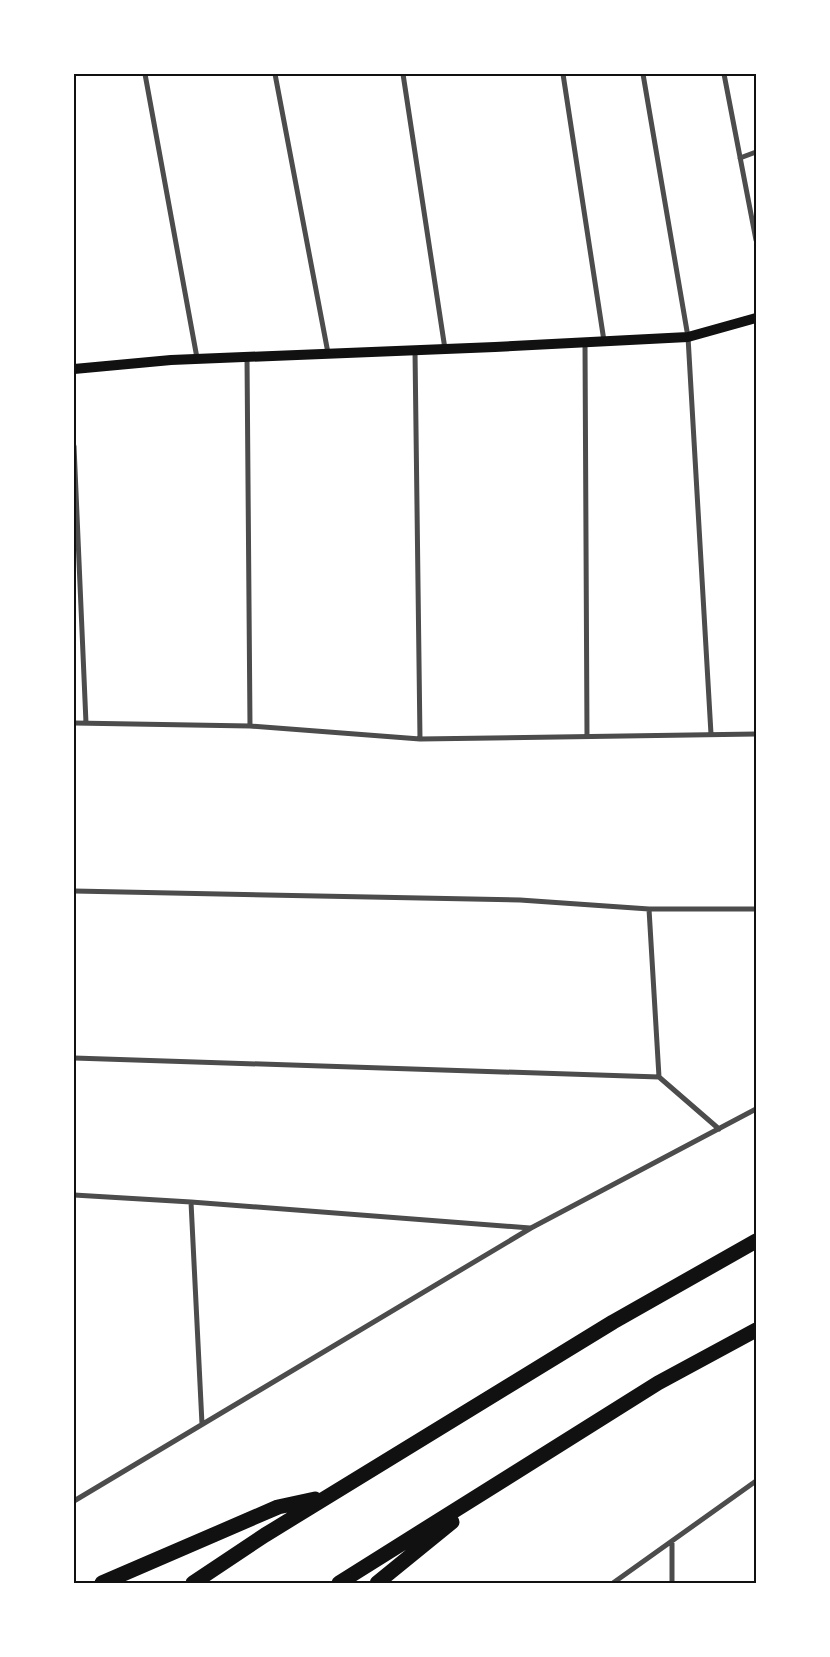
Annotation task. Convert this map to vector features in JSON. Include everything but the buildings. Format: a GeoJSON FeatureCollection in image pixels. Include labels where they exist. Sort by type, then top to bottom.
{"type":"FeatureCollection","features":[{"type":"Feature","properties":{"kind":"highway"},"geometry":{"type":"LineString","coordinates":[[193,1583],[264,1535],[613,1322],[756,1242]]}},
{"type":"Feature","properties":{"kind":"highway"},"geometry":{"type":"LineString","coordinates":[[339,1583],[658,1382],[756,1330]]}},
{"type":"Feature","properties":{"kind":"highway"},"geometry":{"type":"LineString","coordinates":[[377,1583],[501,1481]]}},
{"type":"Feature","properties":{"kind":"highway"},"geometry":{"type":"LineString","coordinates":[[102,1583],[278,1508],[328,1496]]}},
{"type":"Feature","properties":{"kind":"main road"},"geometry":{"type":"LineString","coordinates":[[74,369],[197,358],[445,349],[688,337],[756,318]]}},
{"type":"Feature","properties":{"kind":"street"},"geometry":{"type":"LineString","coordinates":[[144,74],[197,358]]}},
{"type":"Feature","properties":{"kind":"street"},"geometry":{"type":"LineString","coordinates":[[274,74],[328,353]]}},
{"type":"Feature","properties":{"kind":"street"},"geometry":{"type":"LineString","coordinates":[[403,74],[445,349]]}},
{"type":"Feature","properties":{"kind":"street"},"geometry":{"type":"LineString","coordinates":[[564,74],[604,341]]}},
{"type":"Feature","properties":{"kind":"street"},"geometry":{"type":"LineString","coordinates":[[643,74],[688,337],[712,734]]}},
{"type":"Feature","properties":{"kind":"street"},"geometry":{"type":"LineString","coordinates":[[724,74],[756,240]]}},
{"type":"Feature","properties":{"kind":"street"},"geometry":{"type":"LineString","coordinates":[[740,158],[756,152]]}},
{"type":"Feature","properties":{"kind":"street"},"geometry":{"type":"LineString","coordinates":[[585,342],[587,736]]}},
{"type":"Feature","properties":{"kind":"street"},"geometry":{"type":"LineString","coordinates":[[415,350],[420,739]]}},
{"type":"Feature","properties":{"kind":"street"},"geometry":{"type":"LineString","coordinates":[[247,357],[250,726]]}},
{"type":"Feature","properties":{"kind":"street"},"geometry":{"type":"LineString","coordinates":[[74,446],[86,723]]}},
{"type":"Feature","properties":{"kind":"street"},"geometry":{"type":"LineString","coordinates":[[74,723],[250,726],[420,739],[756,734]]}},
{"type":"Feature","properties":{"kind":"street"},"geometry":{"type":"LineString","coordinates":[[74,891],[520,900],[649,909],[756,909]]}},
{"type":"Feature","properties":{"kind":"street"},"geometry":{"type":"LineString","coordinates":[[649,909],[660,1077]]}},
{"type":"Feature","properties":{"kind":"street"},"geometry":{"type":"LineString","coordinates":[[74,1058],[660,1077],[719,1129]]}},
{"type":"Feature","properties":{"kind":"street"},"geometry":{"type":"LineString","coordinates":[[74,1501],[531,1228],[756,1109]]}},
{"type":"Feature","properties":{"kind":"street"},"geometry":{"type":"LineString","coordinates":[[74,1195],[531,1228]]}},
{"type":"Feature","properties":{"kind":"street"},"geometry":{"type":"LineString","coordinates":[[191,1202],[202,1424]]}},
{"type":"Feature","properties":{"kind":"street"},"geometry":{"type":"LineString","coordinates":[[613,1583],[756,1481]]}},
{"type":"Feature","properties":{"kind":"street"},"geometry":{"type":"LineString","coordinates":[[672,1542],[672,1583]]}}]}
